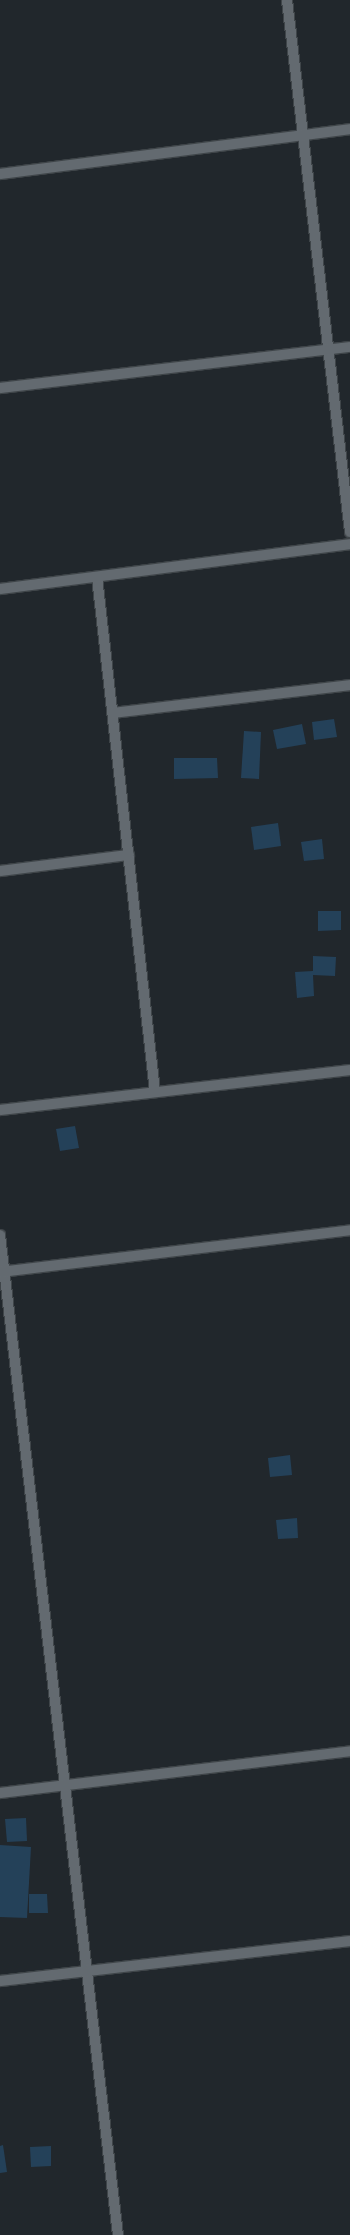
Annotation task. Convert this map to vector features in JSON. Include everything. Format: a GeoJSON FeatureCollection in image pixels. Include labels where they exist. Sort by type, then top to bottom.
{"type":"FeatureCollection","features":[{"type":"Feature","properties":{"kind":"street"},"geometry":{"type":"LineString","coordinates":[[287,0],[350,532]]}},
{"type":"Feature","properties":{"kind":"street"},"geometry":{"type":"LineString","coordinates":[[0,174],[350,129]]}},
{"type":"Feature","properties":{"kind":"street"},"geometry":{"type":"LineString","coordinates":[[0,388],[350,347]]}},
{"type":"Feature","properties":{"kind":"street"},"geometry":{"type":"LineString","coordinates":[[0,589],[350,544]]}},
{"type":"Feature","properties":{"kind":"street"},"geometry":{"type":"LineString","coordinates":[[97,577],[155,1092]]}},
{"type":"Feature","properties":{"kind":"street"},"geometry":{"type":"LineString","coordinates":[[113,713],[350,685]]}},
{"type":"Feature","properties":{"kind":"street"},"geometry":{"type":"LineString","coordinates":[[0,871],[129,855]]}},
{"type":"Feature","properties":{"kind":"street"},"geometry":{"type":"LineString","coordinates":[[0,1110],[350,1070]]}},
{"type":"Feature","properties":{"kind":"street"},"geometry":{"type":"LineString","coordinates":[[2,1272],[350,1230]]}},
{"type":"Feature","properties":{"kind":"street"},"geometry":{"type":"LineString","coordinates":[[0,1236],[2,1272],[118,2235]]}},
{"type":"Feature","properties":{"kind":"street"},"geometry":{"type":"LineString","coordinates":[[0,1793],[350,1751]]}},
{"type":"Feature","properties":{"kind":"street"},"geometry":{"type":"LineString","coordinates":[[0,1981],[350,1941]]}},
{"type":"Feature","properties":{"kind":"building"},"geometry":{"type":"Polygon","coordinates":[[[334,719],[337,737],[314,740],[312,722],[334,719]]]}},
{"type":"Feature","properties":{"kind":"building"},"geometry":{"type":"Polygon","coordinates":[[[302,724],[306,744],[277,749],[273,730],[302,724]]]}},
{"type":"Feature","properties":{"kind":"building"},"geometry":{"type":"Polygon","coordinates":[[[244,731],[261,732],[259,779],[241,778],[244,731]]]}},
{"type":"Feature","properties":{"kind":"building"},"geometry":{"type":"Polygon","coordinates":[[[174,758],[217,758],[218,778],[174,779],[174,758]]]}},
{"type":"Feature","properties":{"kind":"building"},"geometry":{"type":"Polygon","coordinates":[[[278,823],[281,846],[254,850],[251,827],[278,823]]]}},
{"type":"Feature","properties":{"kind":"building"},"geometry":{"type":"Polygon","coordinates":[[[322,839],[324,859],[304,861],[301,842],[322,839]]]}},
{"type":"Feature","properties":{"kind":"building"},"geometry":{"type":"Polygon","coordinates":[[[318,911],[341,911],[341,930],[318,931],[318,911]]]}},
{"type":"Feature","properties":{"kind":"building"},"geometry":{"type":"Polygon","coordinates":[[[313,956],[336,957],[335,976],[313,975],[314,996],[297,998],[295,972],[313,971],[313,956]]]}},
{"type":"Feature","properties":{"kind":"building"},"geometry":{"type":"Polygon","coordinates":[[[75,1126],[79,1148],[60,1151],[56,1129],[75,1126]]]}},
{"type":"Feature","properties":{"kind":"building"},"geometry":{"type":"Polygon","coordinates":[[[290,1455],[292,1475],[270,1477],[268,1458],[290,1455]]]}},
{"type":"Feature","properties":{"kind":"building"},"geometry":{"type":"Polygon","coordinates":[[[297,1518],[298,1538],[278,1539],[276,1520],[297,1518]]]}},
{"type":"Feature","properties":{"kind":"building"},"geometry":{"type":"Polygon","coordinates":[[[26,1818],[27,1841],[7,1842],[5,1819],[26,1818]]]}},
{"type":"Feature","properties":{"kind":"building"},"geometry":{"type":"Polygon","coordinates":[[[0,1845],[31,1847],[27,1918],[0,1917],[0,1845]]]}},
{"type":"Feature","properties":{"kind":"building"},"geometry":{"type":"Polygon","coordinates":[[[29,1894],[47,1894],[48,1913],[29,1913],[29,1894]]]}},
{"type":"Feature","properties":{"kind":"building"},"geometry":{"type":"Polygon","coordinates":[[[3,2145],[7,2172],[0,2173],[0,2146],[3,2145]]]}},
{"type":"Feature","properties":{"kind":"building"},"geometry":{"type":"Polygon","coordinates":[[[51,2146],[51,2166],[31,2167],[30,2147],[51,2146]]]}}]}
